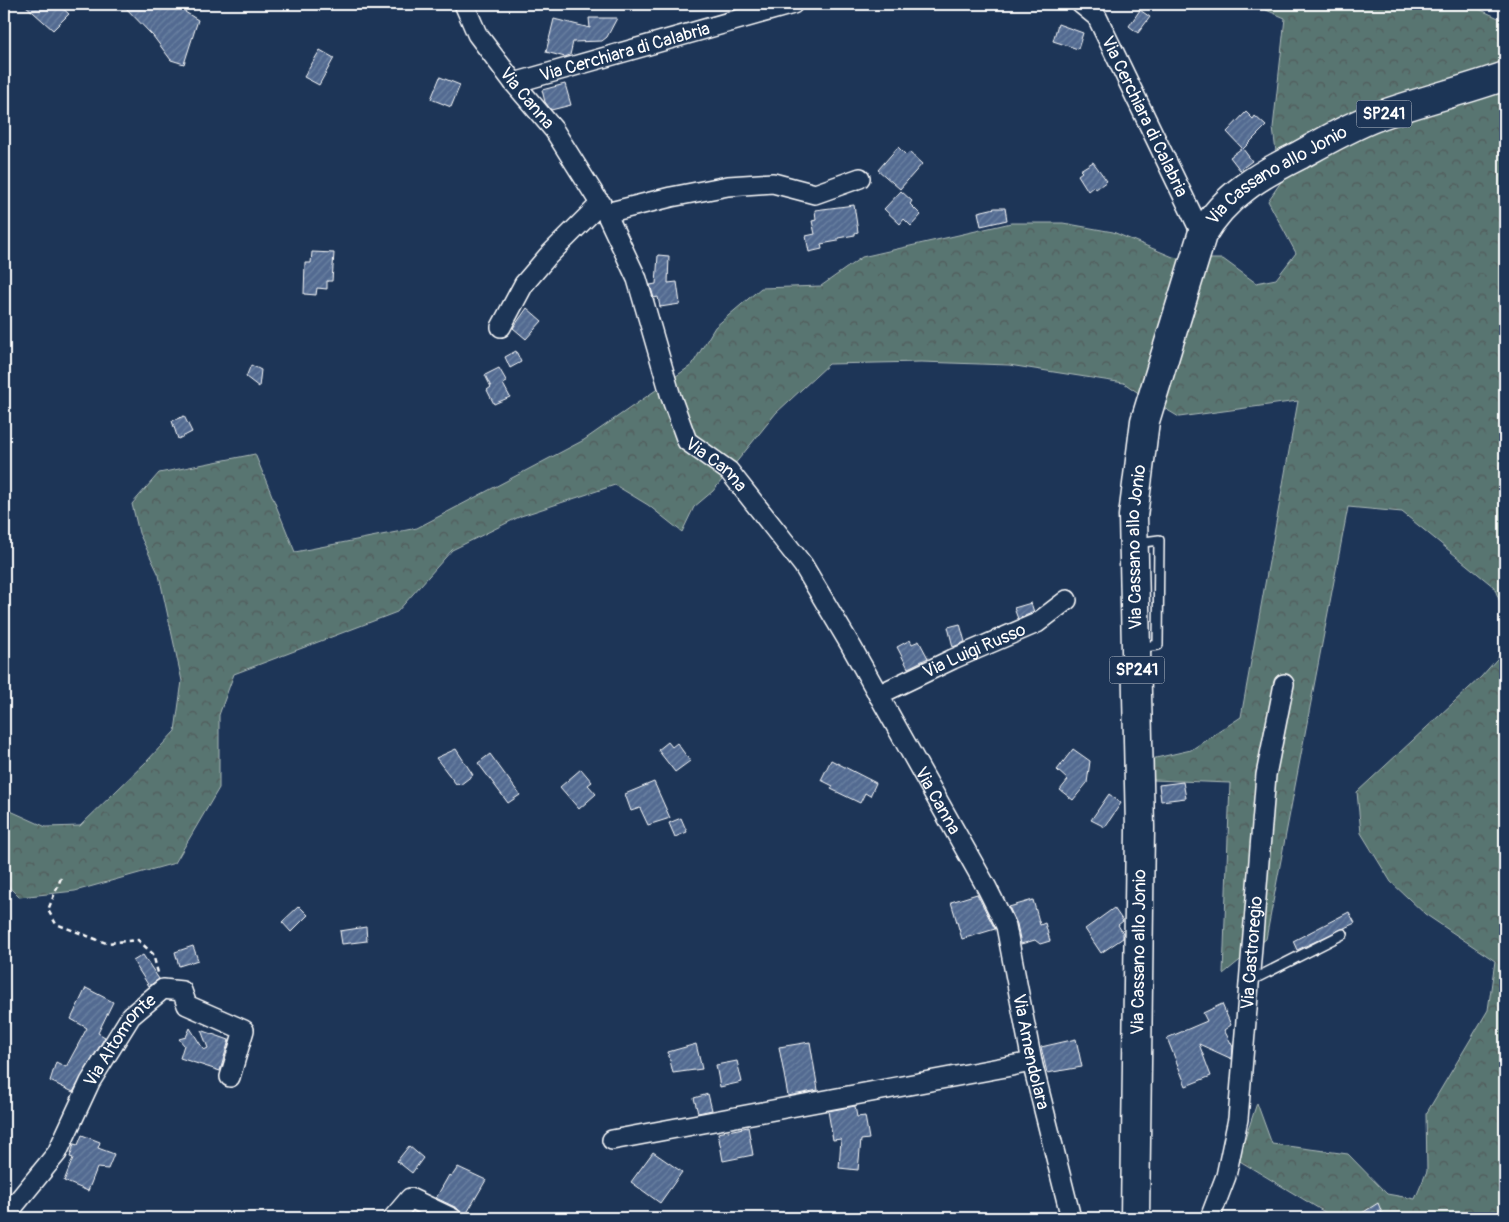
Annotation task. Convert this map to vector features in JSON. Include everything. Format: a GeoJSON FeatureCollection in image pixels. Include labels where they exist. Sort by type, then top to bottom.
{"type":"FeatureCollection","features":[{"type":"Feature","properties":{"kind":"main road","name":"Via Cassano allo Jonio"},"geometry":{"type":"LineString","coordinates":[[1135,1218],[1140,828],[1134,516],[1144,420],[1202,235],[1211,220],[1228,200],[1252,181],[1278,166],[1377,116],[1501,77]]}},
{"type":"Feature","properties":{"kind":"street","name":"Via Canna"},"geometry":{"type":"LineString","coordinates":[[464,4],[477,34],[514,83],[554,130],[604,208],[637,279],[671,397],[687,441],[729,471],[803,565],[987,888]]}},
{"type":"Feature","properties":{"kind":"street","name":"Via Cerchiara di Calabria"},"geometry":{"type":"LineString","coordinates":[[514,83],[793,4]]}},
{"type":"Feature","properties":{"kind":"street","name":"Via Cerchiara di Calabria"},"geometry":{"type":"LineString","coordinates":[[1081,4],[1097,17],[1202,235]]}},
{"type":"Feature","properties":{"kind":"street"},"geometry":{"type":"LineString","coordinates":[[500,326],[524,284],[548,256],[604,208],[728,186],[774,184],[815,194],[860,178]]}},
{"type":"Feature","properties":{"kind":"street","name":"Via Luigi Russo"},"geometry":{"type":"LineString","coordinates":[[878,695],[953,659],[1038,623],[1067,600]]}},
{"type":"Feature","properties":{"kind":"street","name":"Via Castroregio"},"geometry":{"type":"LineString","coordinates":[[1210,1218],[1226,1176],[1238,1119],[1266,775],[1284,684]]}},
{"type":"Feature","properties":{"kind":"street","name":"Via Amendolara"},"geometry":{"type":"LineString","coordinates":[[987,888],[1006,926],[1032,1062],[1071,1218]]}},
{"type":"Feature","properties":{"kind":"street","name":"Via Altomonte"},"geometry":{"type":"LineString","coordinates":[[4,1218],[57,1153],[90,1082],[130,1016],[162,989],[182,991],[188,1005],[244,1030],[230,1077]]}},
{"type":"Feature","properties":{"kind":"street"},"geometry":{"type":"LineString","coordinates":[[612,1140],[1032,1062]]}},
{"type":"Feature","properties":{"kind":"street"},"geometry":{"type":"LineString","coordinates":[[393,1218],[410,1198],[452,1218]]}},
{"type":"Feature","properties":{"kind":"lane"},"geometry":{"type":"LineString","coordinates":[[1250,981],[1342,934]]}},
{"type":"Feature","properties":{"kind":"path"},"geometry":{"type":"LineString","coordinates":[[61,878],[48,910],[56,924],[106,943],[138,940],[153,954],[162,989]]}},
{"type":"Feature","properties":{"kind":"green space"},"geometry":{"type":"Polygon","coordinates":[[[1252,4],[1468,4],[1505,21],[1505,614],[1494,587],[1402,512],[1348,507],[1266,939],[1223,974],[1230,783],[1153,780],[1147,760],[1191,750],[1241,717],[1298,401],[1179,417],[1164,408],[1207,259],[1223,259],[1256,283],[1276,279],[1296,253],[1268,201],[1285,176],[1276,152],[1273,128],[1285,18],[1252,4]]]}},
{"type":"Feature","properties":{"kind":"green space"},"geometry":{"type":"Polygon","coordinates":[[[1011,223],[1063,223],[1113,232],[1173,257],[1184,259],[1140,394],[1124,383],[1009,365],[921,362],[829,364],[776,413],[713,491],[694,507],[682,532],[648,505],[615,485],[521,516],[452,550],[397,612],[234,674],[219,715],[219,788],[175,863],[75,891],[19,897],[4,882],[4,808],[46,827],[80,826],[175,731],[182,681],[159,575],[139,533],[132,504],[159,473],[255,454],[295,552],[417,528],[584,440],[692,365],[715,327],[761,288],[821,286],[862,257],[1011,223]]]}},
{"type":"Feature","properties":{"kind":"green space"},"geometry":{"type":"Polygon","coordinates":[[[1505,631],[1505,1218],[1326,1218],[1328,1214],[1238,1160],[1257,1103],[1272,1144],[1348,1154],[1387,1194],[1415,1199],[1427,1171],[1426,1114],[1488,1010],[1495,961],[1425,914],[1391,882],[1361,833],[1357,792],[1481,677],[1504,651],[1505,631]]]}},
{"type":"Feature","properties":{"kind":"building"},"geometry":{"type":"Polygon","coordinates":[[[24,4],[58,4],[69,14],[53,30],[24,4]]]}},
{"type":"Feature","properties":{"kind":"building"},"geometry":{"type":"Polygon","coordinates":[[[122,4],[188,4],[185,12],[198,20],[184,64],[171,60],[153,36],[122,4]]]}},
{"type":"Feature","properties":{"kind":"building"},"geometry":{"type":"Polygon","coordinates":[[[1140,10],[1150,17],[1138,33],[1129,26],[1140,10]]]}},
{"type":"Feature","properties":{"kind":"building"},"geometry":{"type":"Polygon","coordinates":[[[589,18],[617,18],[607,37],[602,41],[573,42],[570,55],[565,57],[546,52],[554,19],[590,28],[589,18]]]}},
{"type":"Feature","properties":{"kind":"building"},"geometry":{"type":"Polygon","coordinates":[[[1058,24],[1083,33],[1078,49],[1053,41],[1058,24]]]}},
{"type":"Feature","properties":{"kind":"building"},"geometry":{"type":"Polygon","coordinates":[[[320,50],[334,58],[319,85],[304,77],[320,50]]]}},
{"type":"Feature","properties":{"kind":"building"},"geometry":{"type":"Polygon","coordinates":[[[440,77],[460,85],[451,107],[431,99],[440,77]]]}},
{"type":"Feature","properties":{"kind":"building"},"geometry":{"type":"Polygon","coordinates":[[[565,84],[571,105],[551,110],[545,102],[542,90],[565,84]]]}},
{"type":"Feature","properties":{"kind":"building"},"geometry":{"type":"Polygon","coordinates":[[[1246,112],[1253,119],[1255,116],[1266,126],[1243,149],[1252,161],[1240,170],[1230,157],[1242,148],[1227,132],[1246,112]]]}},
{"type":"Feature","properties":{"kind":"building"},"geometry":{"type":"Polygon","coordinates":[[[898,147],[906,155],[909,152],[922,164],[900,189],[878,170],[898,147]]]}},
{"type":"Feature","properties":{"kind":"building"},"geometry":{"type":"Polygon","coordinates":[[[1093,162],[1107,181],[1096,189],[1094,186],[1088,191],[1078,175],[1082,172],[1080,170],[1093,162]]]}},
{"type":"Feature","properties":{"kind":"building"},"geometry":{"type":"Polygon","coordinates":[[[901,191],[912,201],[910,204],[921,215],[911,226],[904,219],[900,224],[884,209],[901,191]]]}},
{"type":"Feature","properties":{"kind":"building"},"geometry":{"type":"Polygon","coordinates":[[[854,205],[858,232],[855,235],[838,238],[838,241],[821,244],[822,249],[809,252],[806,236],[815,234],[812,221],[816,220],[815,210],[854,205]]]}},
{"type":"Feature","properties":{"kind":"building"},"geometry":{"type":"Polygon","coordinates":[[[1005,208],[1007,220],[981,226],[978,212],[1005,208]]]}},
{"type":"Feature","properties":{"kind":"building"},"geometry":{"type":"Polygon","coordinates":[[[312,252],[334,253],[332,281],[327,281],[327,289],[317,288],[316,295],[304,294],[305,263],[311,263],[312,252]]]}},
{"type":"Feature","properties":{"kind":"building"},"geometry":{"type":"Polygon","coordinates":[[[658,255],[669,256],[668,283],[677,282],[680,304],[660,307],[658,297],[654,298],[650,285],[656,284],[658,255]]]}},
{"type":"Feature","properties":{"kind":"building"},"geometry":{"type":"Polygon","coordinates":[[[527,308],[542,321],[526,339],[513,328],[527,308]]]}},
{"type":"Feature","properties":{"kind":"building"},"geometry":{"type":"Polygon","coordinates":[[[516,351],[521,362],[510,368],[505,357],[516,351]]]}},
{"type":"Feature","properties":{"kind":"building"},"geometry":{"type":"Polygon","coordinates":[[[251,365],[261,370],[259,387],[246,377],[251,365]]]}},
{"type":"Feature","properties":{"kind":"building"},"geometry":{"type":"Polygon","coordinates":[[[499,368],[507,382],[503,384],[510,397],[494,404],[487,390],[491,387],[485,375],[499,368]]]}},
{"type":"Feature","properties":{"kind":"building"},"geometry":{"type":"Polygon","coordinates":[[[184,416],[192,432],[178,439],[172,421],[184,416]]]}},
{"type":"Feature","properties":{"kind":"building"},"geometry":{"type":"Polygon","coordinates":[[[1031,603],[1034,612],[1018,619],[1014,608],[1031,603]]]}},
{"type":"Feature","properties":{"kind":"building"},"geometry":{"type":"Polygon","coordinates":[[[960,624],[965,642],[953,647],[948,627],[960,624]]]}},
{"type":"Feature","properties":{"kind":"building"},"geometry":{"type":"Polygon","coordinates":[[[910,640],[912,644],[919,641],[928,658],[908,668],[897,647],[910,640]]]}},
{"type":"Feature","properties":{"kind":"building"},"geometry":{"type":"Polygon","coordinates":[[[668,742],[672,747],[677,743],[690,761],[675,772],[658,750],[668,742]]]}},
{"type":"Feature","properties":{"kind":"building"},"geometry":{"type":"Polygon","coordinates":[[[456,749],[473,775],[460,785],[456,784],[436,758],[456,749]]]}},
{"type":"Feature","properties":{"kind":"building"},"geometry":{"type":"Polygon","coordinates":[[[1073,749],[1090,761],[1087,783],[1073,800],[1060,790],[1068,780],[1057,770],[1073,749]]]}},
{"type":"Feature","properties":{"kind":"building"},"geometry":{"type":"Polygon","coordinates":[[[490,754],[520,795],[508,803],[478,763],[490,754]]]}},
{"type":"Feature","properties":{"kind":"building"},"geometry":{"type":"Polygon","coordinates":[[[831,760],[876,783],[870,796],[865,793],[860,803],[831,789],[833,786],[821,780],[831,760]]]}},
{"type":"Feature","properties":{"kind":"building"},"geometry":{"type":"Polygon","coordinates":[[[581,769],[592,782],[588,785],[596,794],[579,809],[560,787],[581,769]]]}},
{"type":"Feature","properties":{"kind":"building"},"geometry":{"type":"Polygon","coordinates":[[[654,782],[670,818],[648,825],[640,808],[631,811],[625,794],[654,782]]]}},
{"type":"Feature","properties":{"kind":"building"},"geometry":{"type":"Polygon","coordinates":[[[1183,782],[1186,798],[1161,801],[1159,785],[1183,782]]]}},
{"type":"Feature","properties":{"kind":"building"},"geometry":{"type":"Polygon","coordinates":[[[1109,794],[1121,803],[1105,827],[1091,820],[1109,794]]]}},
{"type":"Feature","properties":{"kind":"building"},"geometry":{"type":"Polygon","coordinates":[[[681,818],[687,832],[675,837],[669,823],[681,818]]]}},
{"type":"Feature","properties":{"kind":"building"},"geometry":{"type":"Polygon","coordinates":[[[977,894],[995,929],[962,939],[951,902],[977,894]]]}},
{"type":"Feature","properties":{"kind":"building"},"geometry":{"type":"Polygon","coordinates":[[[1033,900],[1040,925],[1045,923],[1050,941],[1040,944],[1035,940],[1021,944],[1017,924],[1009,907],[1033,900]]]}},
{"type":"Feature","properties":{"kind":"building"},"geometry":{"type":"Polygon","coordinates":[[[299,906],[308,915],[291,932],[282,922],[299,906]]]}},
{"type":"Feature","properties":{"kind":"building"},"geometry":{"type":"Polygon","coordinates":[[[1114,908],[1123,921],[1118,925],[1123,933],[1123,938],[1101,953],[1085,929],[1114,908]]]}},
{"type":"Feature","properties":{"kind":"building"},"geometry":{"type":"Polygon","coordinates":[[[1349,912],[1355,923],[1297,950],[1293,941],[1349,912]]]}},
{"type":"Feature","properties":{"kind":"building"},"geometry":{"type":"Polygon","coordinates":[[[366,927],[367,941],[342,944],[340,931],[366,927]]]}},
{"type":"Feature","properties":{"kind":"building"},"geometry":{"type":"Polygon","coordinates":[[[193,946],[198,960],[179,966],[175,952],[193,946]]]}},
{"type":"Feature","properties":{"kind":"building"},"geometry":{"type":"Polygon","coordinates":[[[143,955],[159,979],[149,986],[133,961],[143,955]]]}},
{"type":"Feature","properties":{"kind":"building"},"geometry":{"type":"Polygon","coordinates":[[[86,988],[113,1002],[98,1033],[105,1037],[73,1092],[50,1081],[56,1062],[66,1067],[87,1028],[71,1019],[86,988]]]}},
{"type":"Feature","properties":{"kind":"building"},"geometry":{"type":"Polygon","coordinates":[[[1222,1004],[1231,1025],[1224,1030],[1233,1047],[1232,1059],[1199,1044],[1211,1076],[1186,1086],[1167,1038],[1207,1021],[1203,1013],[1222,1004]]]}},
{"type":"Feature","properties":{"kind":"building"},"geometry":{"type":"Polygon","coordinates":[[[190,1028],[204,1050],[208,1048],[201,1030],[229,1040],[220,1071],[180,1058],[184,1045],[179,1039],[186,1037],[190,1028]]]}},
{"type":"Feature","properties":{"kind":"building"},"geometry":{"type":"Polygon","coordinates":[[[1076,1039],[1082,1067],[1047,1073],[1041,1047],[1076,1039]]]}},
{"type":"Feature","properties":{"kind":"building"},"geometry":{"type":"Polygon","coordinates":[[[810,1042],[818,1090],[788,1096],[779,1047],[810,1042]]]}},
{"type":"Feature","properties":{"kind":"building"},"geometry":{"type":"Polygon","coordinates":[[[696,1044],[702,1069],[673,1073],[668,1052],[696,1044]]]}},
{"type":"Feature","properties":{"kind":"building"},"geometry":{"type":"Polygon","coordinates":[[[737,1061],[742,1082],[720,1087],[716,1065],[737,1061]]]}},
{"type":"Feature","properties":{"kind":"building"},"geometry":{"type":"Polygon","coordinates":[[[708,1094],[712,1110],[698,1113],[694,1098],[708,1094]]]}},
{"type":"Feature","properties":{"kind":"building"},"geometry":{"type":"Polygon","coordinates":[[[855,1106],[857,1117],[865,1116],[869,1139],[861,1140],[858,1170],[839,1168],[841,1139],[833,1140],[828,1111],[855,1106]]]}},
{"type":"Feature","properties":{"kind":"building"},"geometry":{"type":"Polygon","coordinates":[[[748,1127],[753,1155],[723,1161],[718,1133],[748,1127]]]}},
{"type":"Feature","properties":{"kind":"building"},"geometry":{"type":"Polygon","coordinates":[[[82,1135],[100,1142],[98,1148],[114,1154],[108,1169],[97,1168],[88,1191],[64,1181],[73,1158],[70,1157],[74,1144],[78,1145],[82,1135]]]}},
{"type":"Feature","properties":{"kind":"building"},"geometry":{"type":"Polygon","coordinates":[[[409,1146],[423,1158],[412,1173],[397,1161],[409,1146]]]}},
{"type":"Feature","properties":{"kind":"building"},"geometry":{"type":"Polygon","coordinates":[[[653,1152],[682,1172],[660,1203],[631,1182],[653,1152]]]}},
{"type":"Feature","properties":{"kind":"building"},"geometry":{"type":"Polygon","coordinates":[[[458,1167],[486,1180],[464,1218],[457,1208],[436,1198],[449,1175],[452,1176],[458,1167]]]}},
{"type":"Feature","properties":{"kind":"building"},"geometry":{"type":"Polygon","coordinates":[[[1378,1203],[1384,1218],[1354,1218],[1378,1203]]]}}]}
